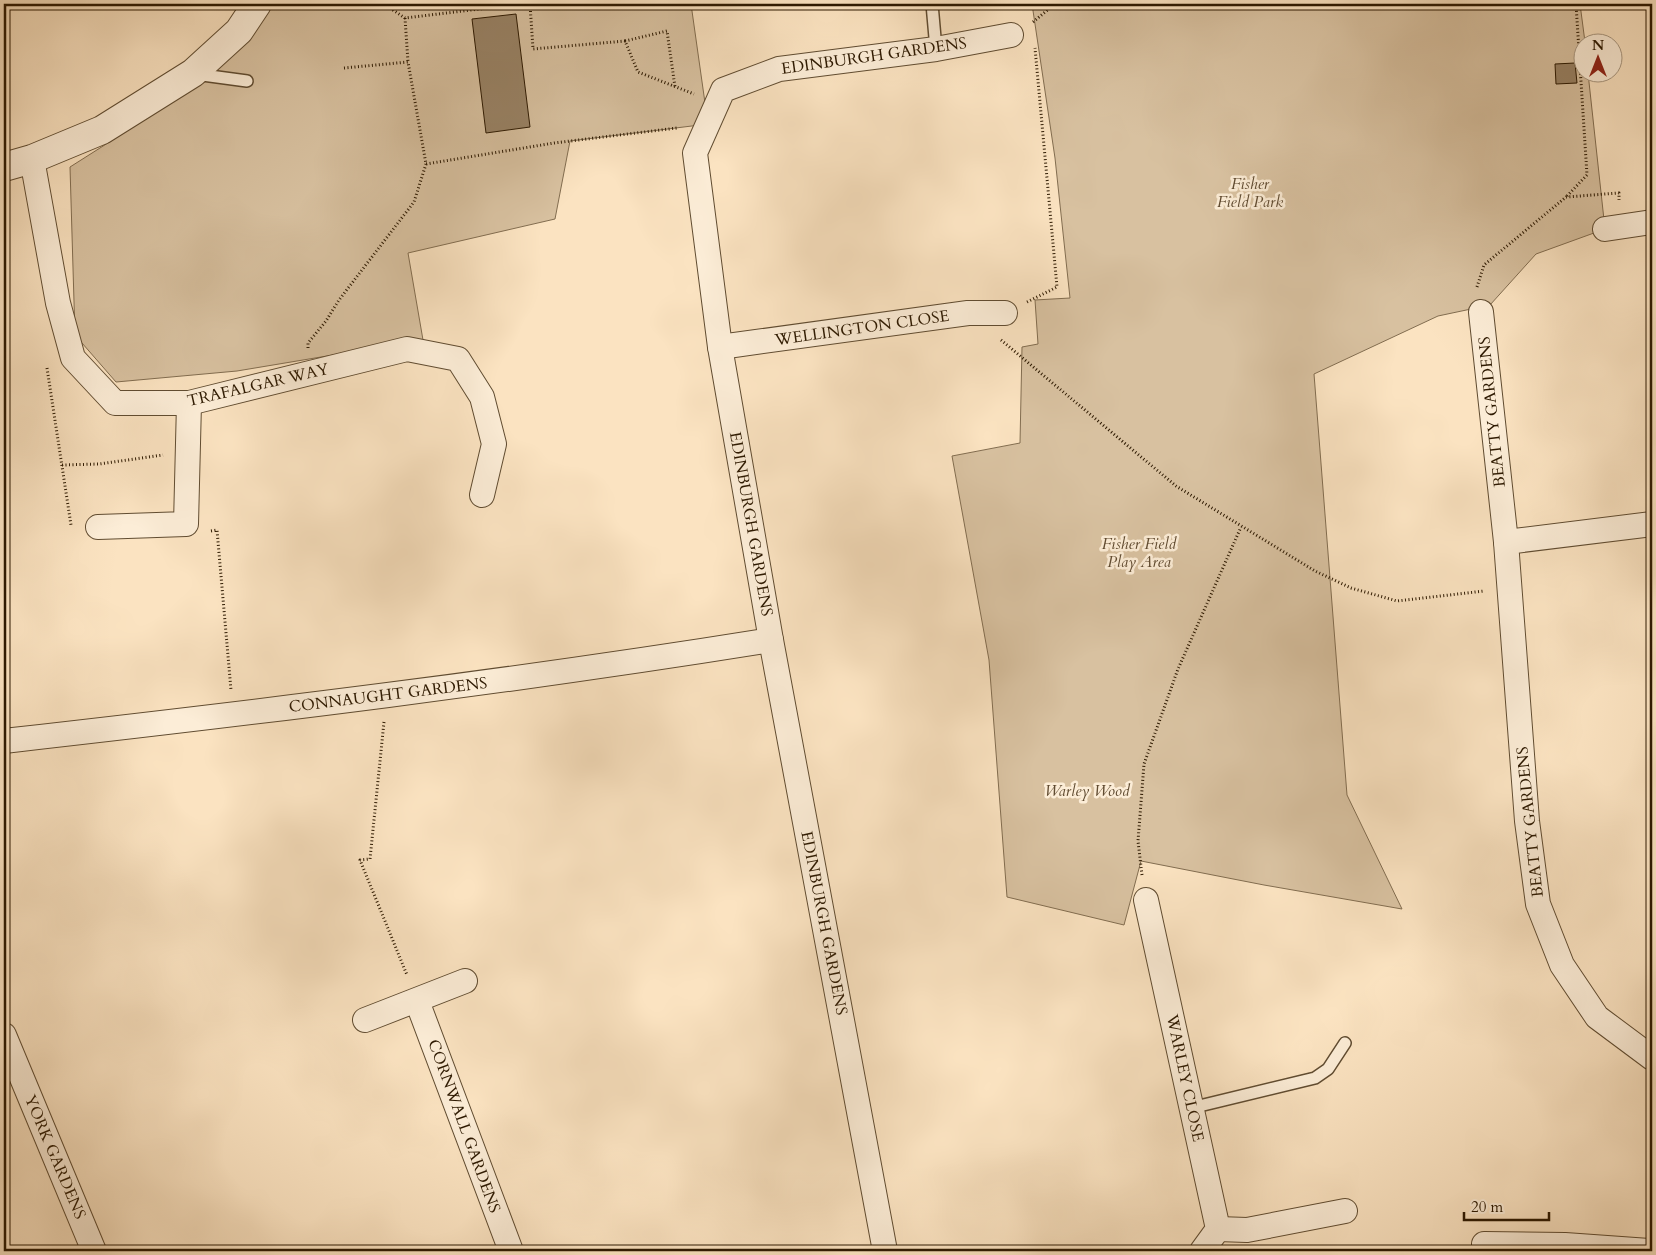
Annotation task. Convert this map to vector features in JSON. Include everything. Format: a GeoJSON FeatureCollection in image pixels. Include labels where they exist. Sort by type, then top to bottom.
{"type":"FeatureCollection","features":[{"type":"Feature","properties":{"kind":"street"},"geometry":{"type":"LineString","coordinates":[[4,167],[32,159],[102,130],[193,74],[239,31],[257,4]]}},
{"type":"Feature","properties":{"kind":"street","name":"EDINBURGH GARDENS"},"geometry":{"type":"LineString","coordinates":[[885,1251],[771,640],[720,347],[695,153],[723,90],[779,69],[936,49],[1011,35]]}},
{"type":"Feature","properties":{"kind":"street","name":"TRAFALGAR WAY"},"geometry":{"type":"LineString","coordinates":[[32,159],[58,303],[72,358],[116,403],[189,403],[407,349],[458,359],[482,397],[494,444],[482,495]]}},
{"type":"Feature","properties":{"kind":"street"},"geometry":{"type":"LineString","coordinates":[[1614,227],[1652,222]]}},
{"type":"Feature","properties":{"kind":"street","name":"BEATTY GARDENS"},"geometry":{"type":"LineString","coordinates":[[1481,312],[1506,542],[1528,821],[1538,904],[1562,965],[1597,1017],[1652,1058]]}},
{"type":"Feature","properties":{"kind":"street","name":"WELLINGTON CLOSE"},"geometry":{"type":"LineString","coordinates":[[720,347],[968,313],[1005,313]]}},
{"type":"Feature","properties":{"kind":"street"},"geometry":{"type":"LineString","coordinates":[[98,527],[186,524],[189,403]]}},
{"type":"Feature","properties":{"kind":"street"},"geometry":{"type":"LineString","coordinates":[[1506,542],[1652,524]]}},
{"type":"Feature","properties":{"kind":"street","name":"CONNAUGHT GARDENS"},"geometry":{"type":"LineString","coordinates":[[4,741],[387,696],[771,640]]}},
{"type":"Feature","properties":{"kind":"street","name":"WARLEY CLOSE"},"geometry":{"type":"LineString","coordinates":[[1146,900],[1218,1229]]}},
{"type":"Feature","properties":{"kind":"street"},"geometry":{"type":"LineString","coordinates":[[365,1020],[465,981]]}},
{"type":"Feature","properties":{"kind":"street","name":"CORNWALL GARDENS"},"geometry":{"type":"LineString","coordinates":[[417,1001],[511,1251]]}},
{"type":"Feature","properties":{"kind":"street","name":"YORK GARDENS"},"geometry":{"type":"LineString","coordinates":[[4,1035],[94,1251]]}},
{"type":"Feature","properties":{"kind":"street"},"geometry":{"type":"LineString","coordinates":[[1202,1251],[1218,1229],[1247,1230],[1345,1211]]}},
{"type":"Feature","properties":{"kind":"street"},"geometry":{"type":"LineString","coordinates":[[1484,1244],[1565,1245],[1649,1251]]}},
{"type":"Feature","properties":{"kind":"lane"},"geometry":{"type":"LineString","coordinates":[[932,4],[936,49]]}},
{"type":"Feature","properties":{"kind":"lane"},"geometry":{"type":"LineString","coordinates":[[193,74],[247,82]]}},
{"type":"Feature","properties":{"kind":"lane"},"geometry":{"type":"LineString","coordinates":[[1191,1108],[1315,1078],[1328,1068],[1345,1042]]}},
{"type":"Feature","properties":{"kind":"path"},"geometry":{"type":"LineString","coordinates":[[384,4],[405,18],[521,4]]}},
{"type":"Feature","properties":{"kind":"path"},"geometry":{"type":"LineString","coordinates":[[530,4],[533,49],[625,41],[667,31],[675,87]]}},
{"type":"Feature","properties":{"kind":"path"},"geometry":{"type":"LineString","coordinates":[[1481,312],[1474,300],[1484,265],[1566,197],[1587,175],[1576,4]]}},
{"type":"Feature","properties":{"kind":"path"},"geometry":{"type":"LineString","coordinates":[[308,374],[308,343],[414,202],[426,164],[408,62],[405,18]]}},
{"type":"Feature","properties":{"kind":"path"},"geometry":{"type":"LineString","coordinates":[[625,41],[638,72],[698,96]]}},
{"type":"Feature","properties":{"kind":"path"},"geometry":{"type":"LineString","coordinates":[[1005,313],[1057,287],[1034,42]]}},
{"type":"Feature","properties":{"kind":"path"},"geometry":{"type":"LineString","coordinates":[[344,68],[408,62]]}},
{"type":"Feature","properties":{"kind":"path"},"geometry":{"type":"LineString","coordinates":[[426,164],[554,143],[708,124]]}},
{"type":"Feature","properties":{"kind":"path"},"geometry":{"type":"LineString","coordinates":[[1566,197],[1619,193],[1614,227]]}},
{"type":"Feature","properties":{"kind":"path"},"geometry":{"type":"LineString","coordinates":[[968,313],[1176,486],[1315,571],[1351,588],[1397,601],[1509,588]]}},
{"type":"Feature","properties":{"kind":"path"},"geometry":{"type":"LineString","coordinates":[[70,351],[45,353],[71,530],[98,527]]}},
{"type":"Feature","properties":{"kind":"path"},"geometry":{"type":"LineString","coordinates":[[62,465],[99,464],[188,452]]}},
{"type":"Feature","properties":{"kind":"path"},"geometry":{"type":"LineString","coordinates":[[186,524],[188,532],[217,530],[233,715]]}},
{"type":"Feature","properties":{"kind":"path"},"geometry":{"type":"LineString","coordinates":[[1146,900],[1138,841],[1144,764],[1178,669],[1241,527]]}},
{"type":"Feature","properties":{"kind":"path"},"geometry":{"type":"LineString","coordinates":[[387,696],[370,860],[360,860],[417,1001]]}},
{"type":"Feature","properties":{"kind":"green space"},"geometry":{"type":"Polygon","coordinates":[[[261,4],[691,4],[708,124],[570,141],[555,219],[408,253],[423,340],[237,371],[116,382],[75,335],[70,167],[193,89],[261,4]]]}},
{"type":"Feature","properties":{"kind":"green space","name":"Fisher Field Park"},"geometry":{"type":"Polygon","coordinates":[[[1032,4],[1580,4],[1584,32],[1574,32],[1574,82],[1589,82],[1605,229],[1536,254],[1490,305],[1438,316],[1314,374],[1347,795],[1402,909],[1141,861],[1124,925],[1007,897],[989,660],[952,456],[1020,443],[1022,347],[1038,344],[1035,300],[1070,298],[1055,158],[1032,4]]]}},
{"type":"Feature","properties":{"kind":"building"},"geometry":{"type":"Polygon","coordinates":[[[516,14],[530,127],[486,133],[472,19],[516,14]]]}},
{"type":"Feature","properties":{"kind":"building"},"geometry":{"type":"Polygon","coordinates":[[[1574,63],[1574,82],[1577,83],[1556,84],[1555,64],[1574,63]]]}},
{"type":"Feature","properties":{"kind":"park label","name":"Fisher Field Play Area"},"geometry":{"type":"Point","coordinates":[1139,553]}},
{"type":"Feature","properties":{"kind":"park label","name":"Warley Wood"},"geometry":{"type":"Point","coordinates":[1087,791]}}]}
